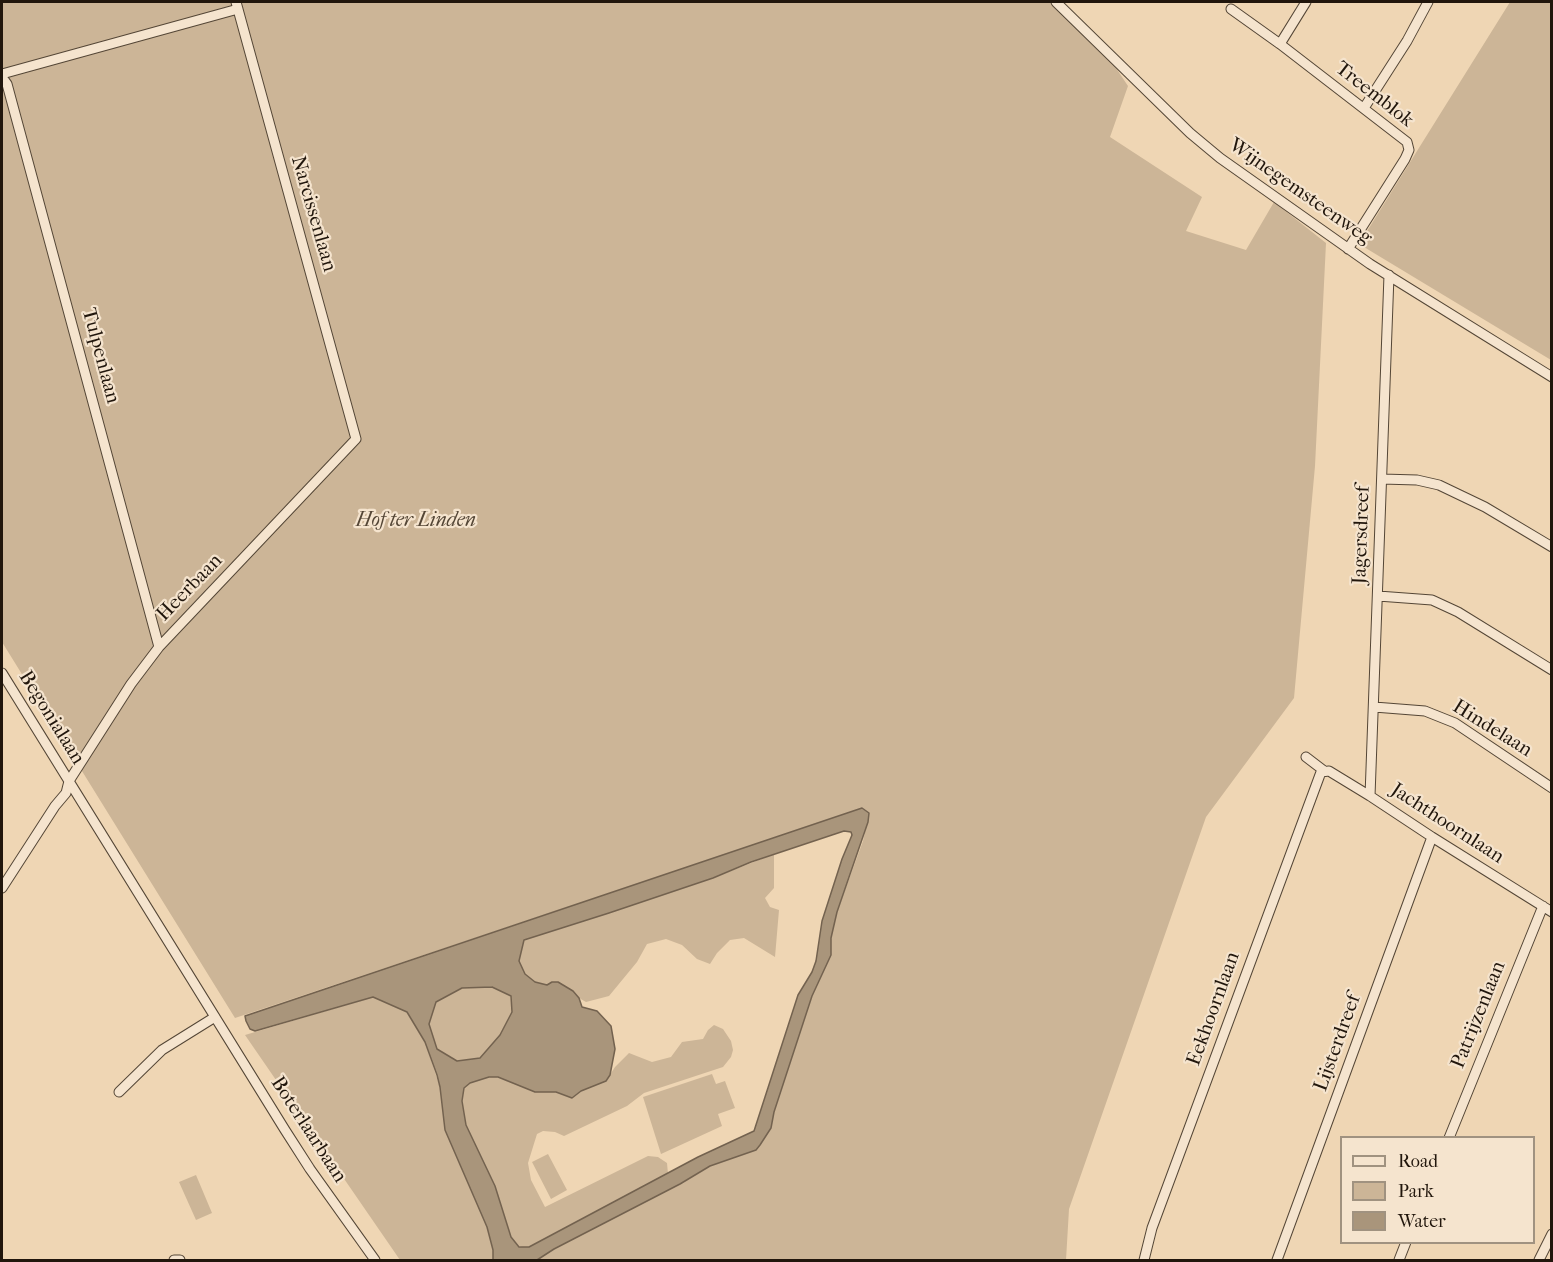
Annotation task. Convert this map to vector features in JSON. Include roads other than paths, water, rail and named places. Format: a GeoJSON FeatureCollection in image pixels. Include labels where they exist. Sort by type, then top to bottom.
{"type":"FeatureCollection","features":[{"type":"Feature","properties":{"kind":"street","name":"Wijnegemsteenweg"},"geometry":{"type":"LineString","coordinates":[[1056,2],[1206,147],[1348,249],[1551,377]]}},
{"type":"Feature","properties":{"kind":"street"},"geometry":{"type":"LineString","coordinates":[[1280,44],[1306,2]]}},
{"type":"Feature","properties":{"kind":"street"},"geometry":{"type":"LineString","coordinates":[[1364,108],[1407,41],[1428,2]]}},
{"type":"Feature","properties":{"kind":"street"},"geometry":{"type":"LineString","coordinates":[[2,76],[237,5]]}},
{"type":"Feature","properties":{"kind":"street","name":"Narcissenlaan"},"geometry":{"type":"LineString","coordinates":[[237,5],[357,437]]}},
{"type":"Feature","properties":{"kind":"street","name":"Treemblok"},"geometry":{"type":"LineString","coordinates":[[1231,9],[1403,139],[1408,150],[1405,159],[1348,249]]}},
{"type":"Feature","properties":{"kind":"street","name":"Tulpenlaan"},"geometry":{"type":"LineString","coordinates":[[2,76],[7,84],[159,646]]}},
{"type":"Feature","properties":{"kind":"street","name":"Jagersdreef"},"geometry":{"type":"LineString","coordinates":[[1370,796],[1389,275]]}},
{"type":"Feature","properties":{"kind":"street","name":"Heerbaan"},"geometry":{"type":"LineString","coordinates":[[2,888],[66,793],[69,781],[131,684],[159,646],[357,437]]}},
{"type":"Feature","properties":{"kind":"street"},"geometry":{"type":"LineString","coordinates":[[1382,479],[1417,480],[1439,485],[1485,507],[1551,547]]}},
{"type":"Feature","properties":{"kind":"street"},"geometry":{"type":"LineString","coordinates":[[1378,596],[1432,600],[1458,612],[1551,670]]}},
{"type":"Feature","properties":{"kind":"street","name":"Begonialaan"},"geometry":{"type":"LineString","coordinates":[[2,673],[69,781]]}},
{"type":"Feature","properties":{"kind":"street","name":"Hindelaan"},"geometry":{"type":"LineString","coordinates":[[1374,707],[1425,711],[1455,723],[1551,788]]}},
{"type":"Feature","properties":{"kind":"street","name":"Jachthoornlaan"},"geometry":{"type":"LineString","coordinates":[[1306,757],[1322,771],[1329,771],[1370,796],[1547,909]]}},
{"type":"Feature","properties":{"kind":"street","name":"Eekhoornlaan"},"geometry":{"type":"LineString","coordinates":[[1144,1260],[1152,1228],[1322,771]]}},
{"type":"Feature","properties":{"kind":"street","name":"Boterlaarbaan"},"geometry":{"type":"LineString","coordinates":[[69,781],[310,1169],[375,1260]]}},
{"type":"Feature","properties":{"kind":"street","name":"Lijsterdreef"},"geometry":{"type":"LineString","coordinates":[[1277,1260],[1432,837]]}},
{"type":"Feature","properties":{"kind":"street","name":"Patrijzenlaan"},"geometry":{"type":"LineString","coordinates":[[1449,1136],[1547,909]]}},
{"type":"Feature","properties":{"kind":"street"},"geometry":{"type":"LineString","coordinates":[[118,1092],[162,1050],[215,1017]]}},
{"type":"Feature","properties":{"kind":"street"},"geometry":{"type":"LineString","coordinates":[[1539,1260],[1551,1234]]}},
{"type":"Feature","properties":{"kind":"street"},"geometry":{"type":"LineString","coordinates":[[1399,1260],[1405,1244]]}},
{"type":"Feature","properties":{"kind":"street"},"geometry":{"type":"LineString","coordinates":[[174,1260],[180,1260]]}},
{"type":"Feature","properties":{"kind":"water"},"geometry":{"type":"Polygon","coordinates":[[[862,808],[869,813],[868,822],[837,912],[831,938],[831,955],[812,996],[774,1112],[771,1128],[760,1145],[756,1150],[710,1166],[537,1260],[493,1260],[487,1227],[445,1130],[437,1075],[425,1042],[407,1012],[373,997],[255,1031],[250,1029],[245,1016],[862,808]],[[844,831],[751,862],[713,878],[524,940],[519,961],[525,974],[535,982],[547,985],[558,982],[573,991],[582,1007],[597,1011],[611,1026],[615,1049],[610,1075],[606,1081],[581,1091],[572,1098],[556,1092],[535,1092],[498,1077],[489,1077],[470,1083],[464,1088],[462,1101],[466,1125],[495,1186],[511,1237],[519,1247],[529,1247],[698,1157],[754,1131],[798,995],[816,961],[822,921],[852,835],[851,832],[844,831]],[[492,987],[462,988],[436,1002],[429,1024],[437,1049],[457,1061],[480,1058],[500,1035],[512,1012],[511,996],[492,987]]]}},
{"type":"Feature","properties":{"kind":"park label","name":"Hof ter Linden"},"geometry":{"type":"Point","coordinates":[416,521]}}]}
